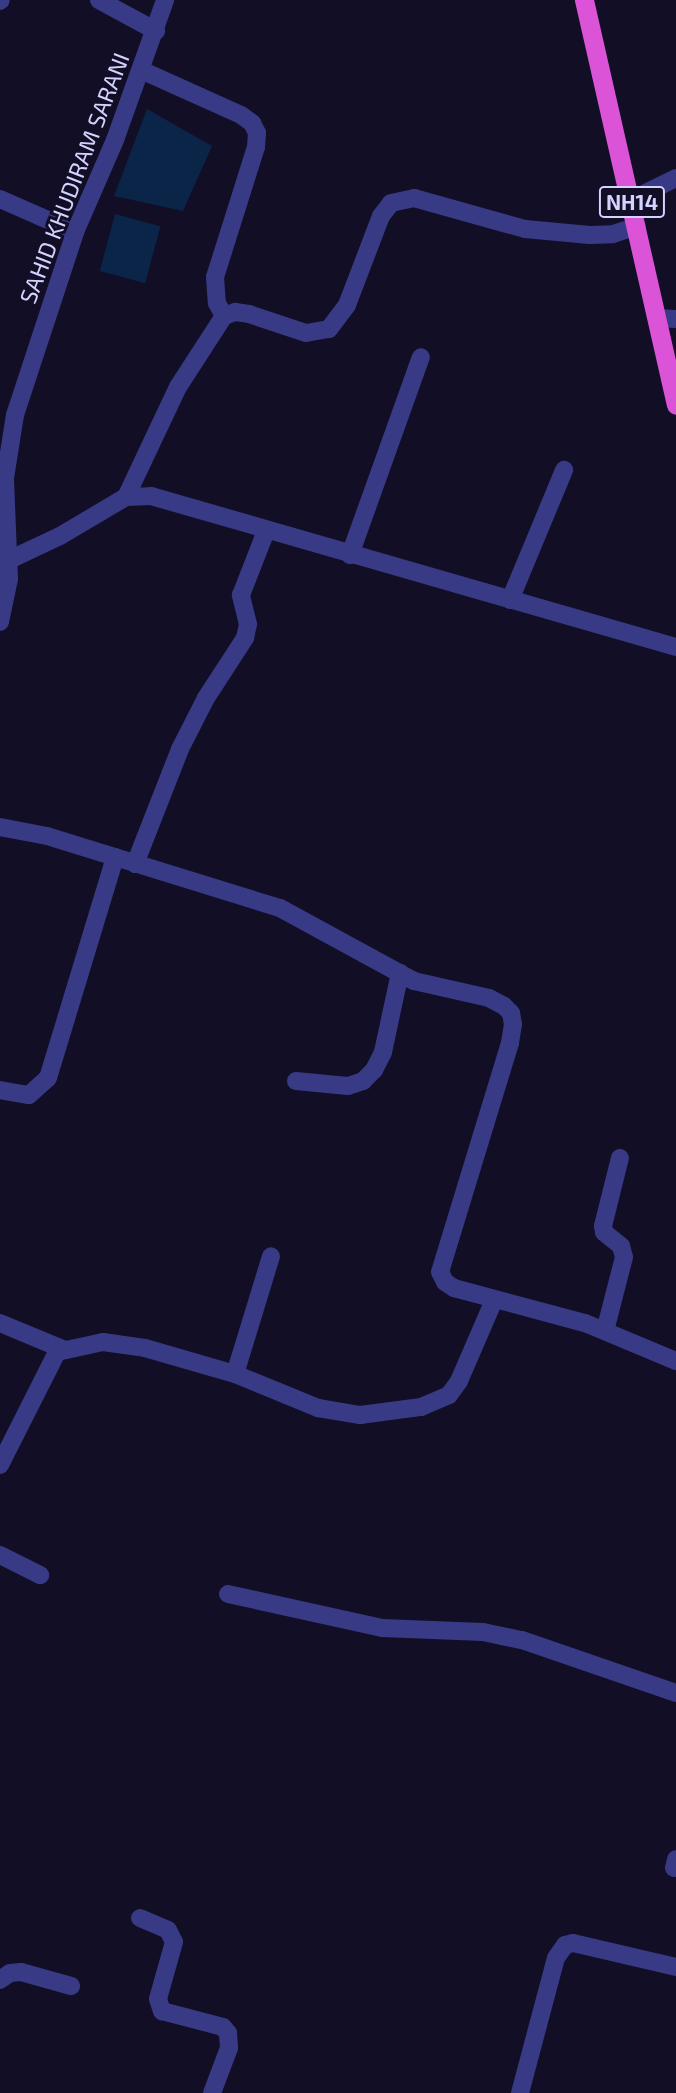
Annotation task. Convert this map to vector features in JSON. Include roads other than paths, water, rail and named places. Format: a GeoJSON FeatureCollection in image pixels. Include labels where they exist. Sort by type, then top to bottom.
{"type":"FeatureCollection","features":[{"type":"Feature","properties":{"kind":"highway","name":"NH14"},"geometry":{"type":"LineString","coordinates":[[584,0],[637,226],[666,318],[676,405]]}},
{"type":"Feature","properties":{"kind":"street"},"geometry":{"type":"LineString","coordinates":[[99,0],[156,31]]}},
{"type":"Feature","properties":{"kind":"street","name":"SAHID KHUDIRAM SARANI"},"geometry":{"type":"LineString","coordinates":[[0,622],[9,560],[5,478],[15,415],[75,232],[141,71],[165,0]]}},
{"type":"Feature","properties":{"kind":"street"},"geometry":{"type":"LineString","coordinates":[[141,71],[241,115],[252,123],[257,133],[256,147],[215,276],[217,303],[224,316]]}},
{"type":"Feature","properties":{"kind":"street"},"geometry":{"type":"LineString","coordinates":[[631,200],[676,178]]}},
{"type":"Feature","properties":{"kind":"street"},"geometry":{"type":"LineString","coordinates":[[127,497],[178,387],[224,316],[235,312],[249,314],[306,333],[329,329],[347,304],[381,216],[391,203],[414,198],[525,229],[612,234],[637,226]]}},
{"type":"Feature","properties":{"kind":"street"},"geometry":{"type":"LineString","coordinates":[[0,200],[75,232]]}},
{"type":"Feature","properties":{"kind":"street"},"geometry":{"type":"LineString","coordinates":[[350,555],[421,357]]}},
{"type":"Feature","properties":{"kind":"street"},"geometry":{"type":"LineString","coordinates":[[510,600],[564,470]]}},
{"type":"Feature","properties":{"kind":"street"},"geometry":{"type":"LineString","coordinates":[[9,560],[60,536],[127,497],[151,496],[265,531],[676,647]]}},
{"type":"Feature","properties":{"kind":"street"},"geometry":{"type":"LineString","coordinates":[[135,864],[180,749],[206,698],[245,638],[248,625],[242,596],[265,531]]}},
{"type":"Feature","properties":{"kind":"street"},"geometry":{"type":"LineString","coordinates":[[0,827],[47,836],[280,908],[427,986],[489,998],[511,1013],[510,1043],[440,1272],[445,1282],[454,1288],[563,1316],[676,1362]]}},
{"type":"Feature","properties":{"kind":"street"},"geometry":{"type":"LineString","coordinates":[[0,1090],[29,1095],[48,1078],[115,857]]}},
{"type":"Feature","properties":{"kind":"street"},"geometry":{"type":"LineString","coordinates":[[296,1080],[348,1086],[363,1082],[374,1070],[383,1052],[400,973]]}},
{"type":"Feature","properties":{"kind":"street"},"geometry":{"type":"LineString","coordinates":[[605,1331],[624,1257],[621,1247],[604,1232],[603,1226],[620,1158]]}},
{"type":"Feature","properties":{"kind":"street"},"geometry":{"type":"LineString","coordinates":[[235,1374],[271,1255]]}},
{"type":"Feature","properties":{"kind":"street"},"geometry":{"type":"LineString","coordinates":[[0,1465],[57,1352],[115,1343],[235,1374],[338,1414],[360,1415],[421,1407],[440,1401],[460,1381],[494,1300]]}},
{"type":"Feature","properties":{"kind":"street"},"geometry":{"type":"LineString","coordinates":[[0,1323],[65,1350]]}},
{"type":"Feature","properties":{"kind":"street"},"geometry":{"type":"LineString","coordinates":[[0,1555],[40,1574]]}},
{"type":"Feature","properties":{"kind":"street"},"geometry":{"type":"LineString","coordinates":[[228,1594],[383,1628],[483,1632],[522,1640],[676,1693]]}},
{"type":"Feature","properties":{"kind":"street"},"geometry":{"type":"LineString","coordinates":[[140,1919],[168,1930],[173,1936],[174,1942],[158,1999],[162,2011],[223,2027],[228,2033],[229,2048],[212,2093]]}},
{"type":"Feature","properties":{"kind":"street"},"geometry":{"type":"LineString","coordinates":[[520,2093],[556,1958],[565,1945],[573,1943],[676,1967]]}},
{"type":"Feature","properties":{"kind":"street"},"geometry":{"type":"LineString","coordinates":[[0,1980],[10,1973],[21,1972],[71,1986]]}},
{"type":"Feature","properties":{"kind":"water"},"geometry":{"type":"Polygon","coordinates":[[[147,109],[212,146],[183,211],[114,196],[147,109]]]}},
{"type":"Feature","properties":{"kind":"water"},"geometry":{"type":"Polygon","coordinates":[[[115,214],[160,226],[145,283],[100,271],[115,214]]]}}]}
